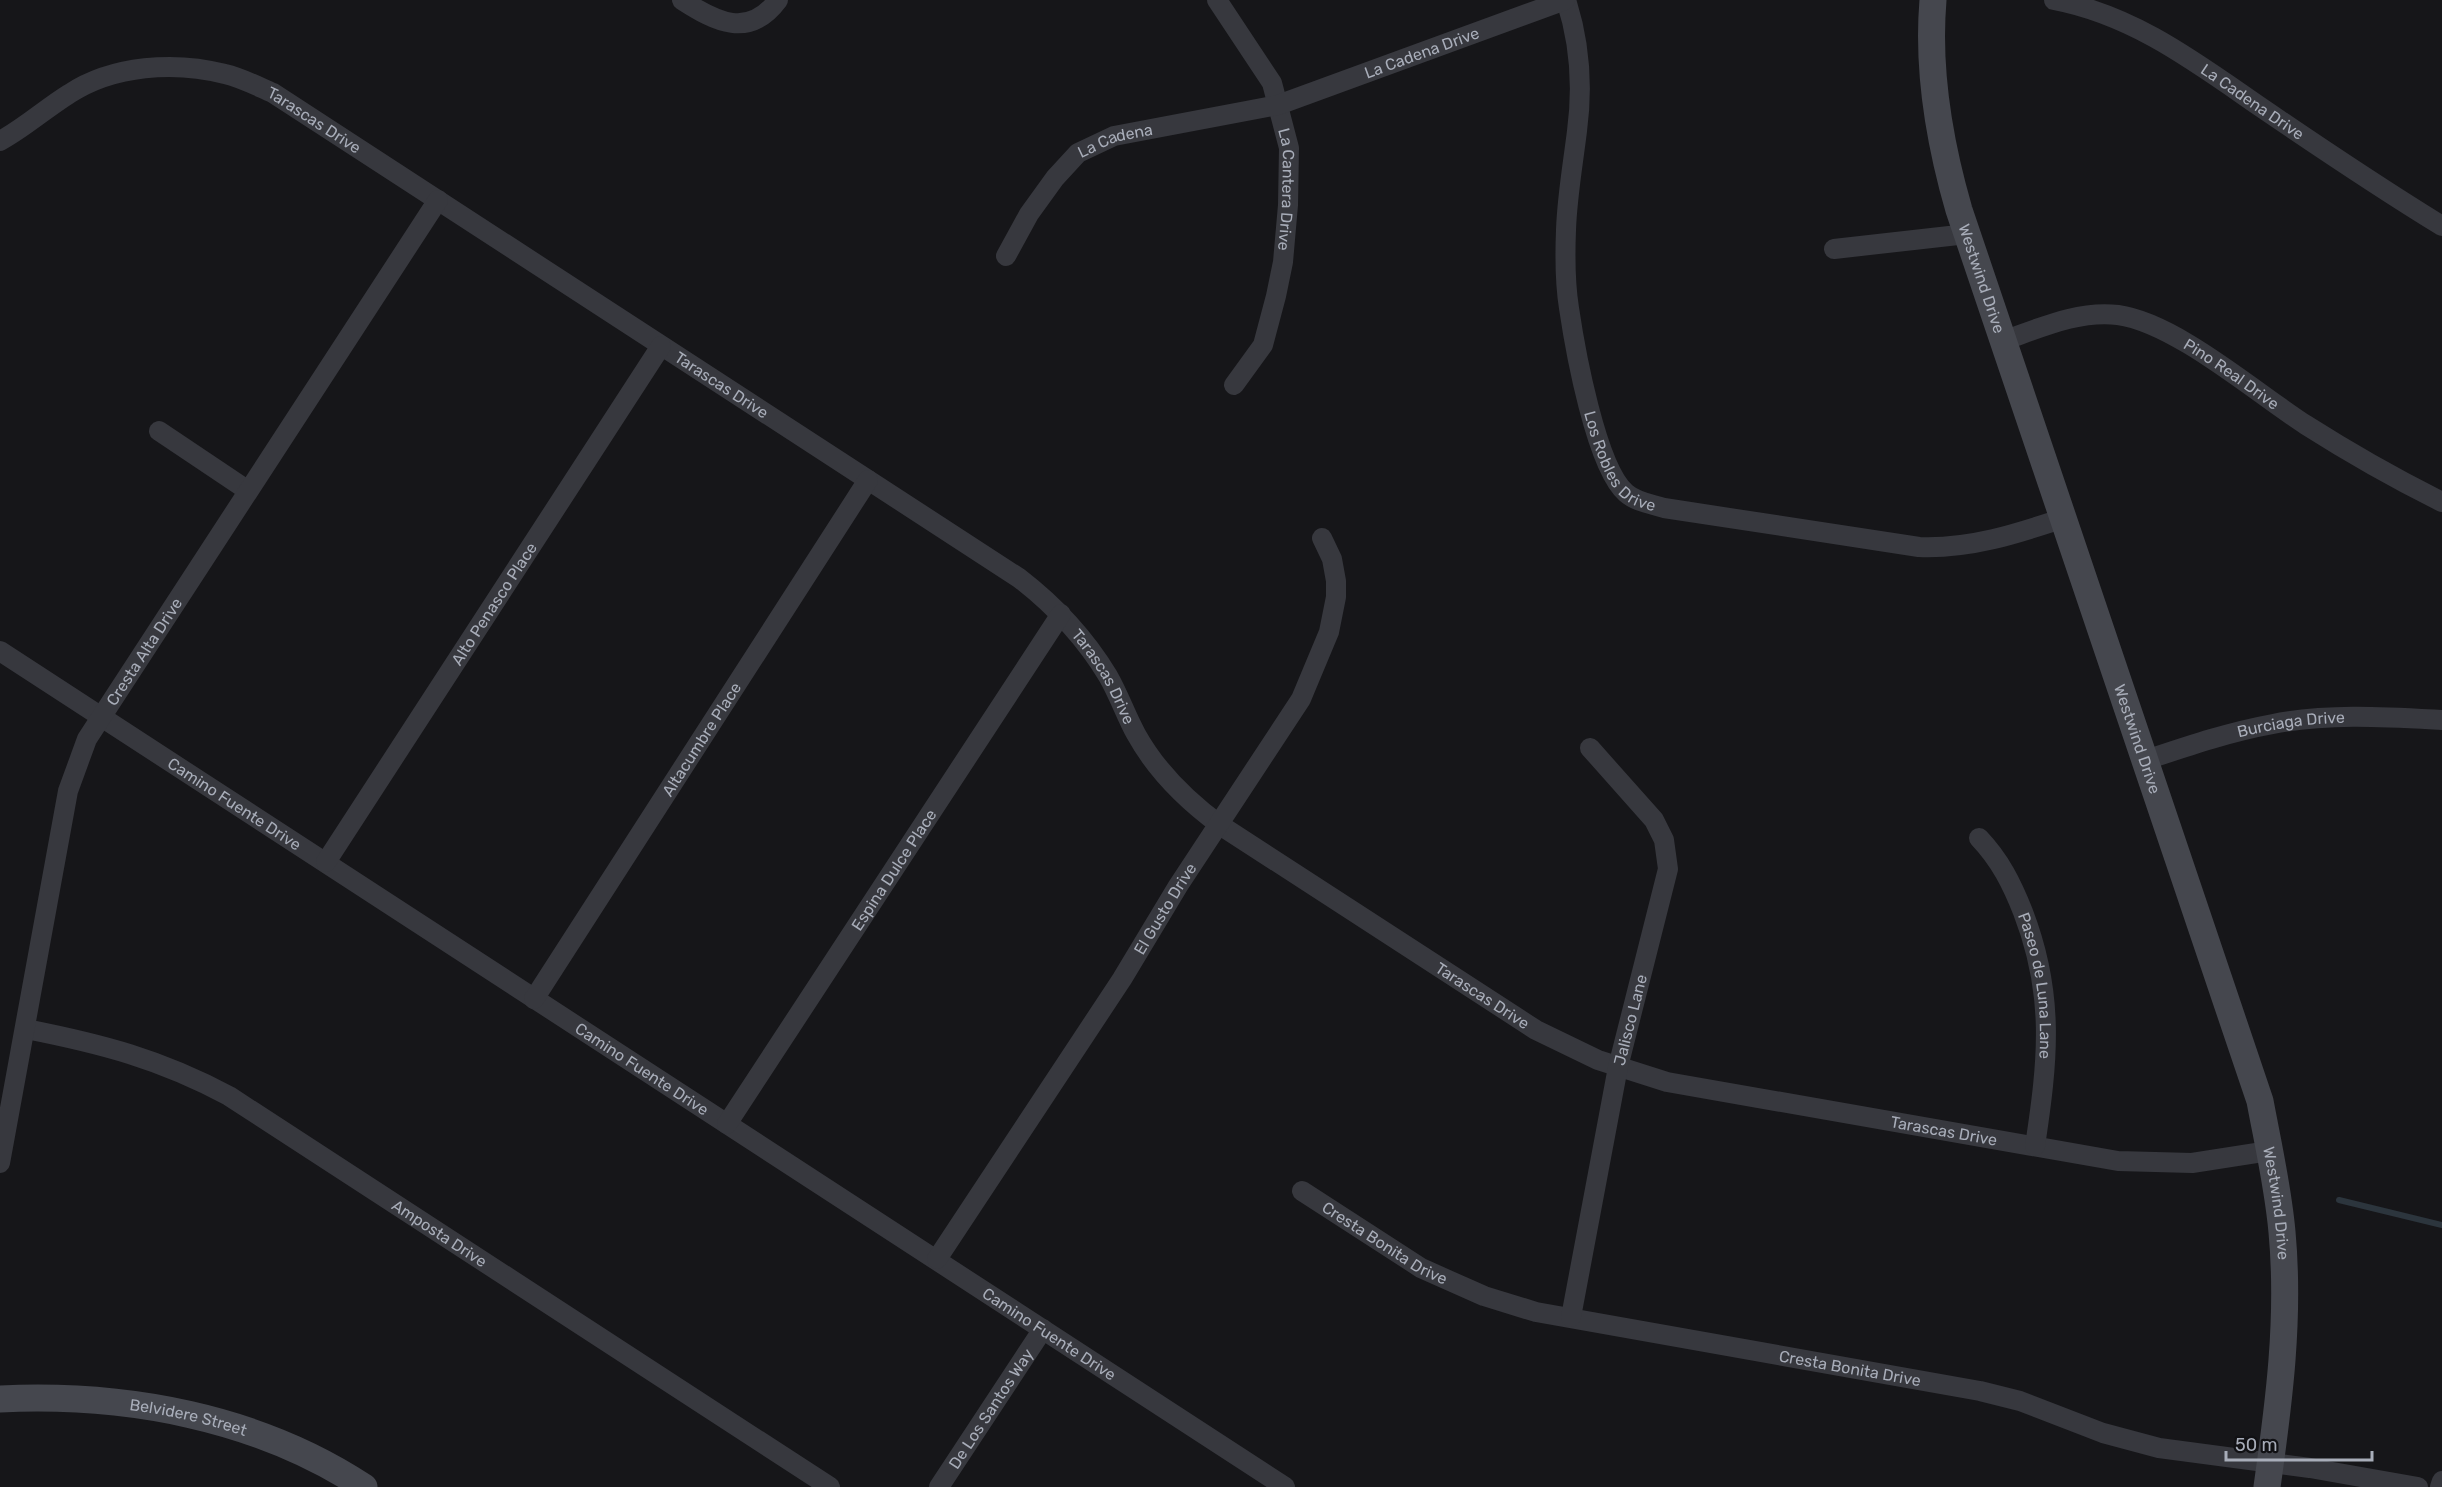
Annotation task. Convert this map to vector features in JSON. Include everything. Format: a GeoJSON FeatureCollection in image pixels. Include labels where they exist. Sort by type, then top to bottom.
{"type":"FeatureCollection","features":[{"type":"Feature","properties":{"kind":"main road","name":"Westwind Drive"},"geometry":{"type":"LineString","coordinates":[[1933,0],[1933,87],[1950,180],[2260,1101],[2282,1233],[2286,1301],[2280,1391],[2269,1475]]}},
{"type":"Feature","properties":{"kind":"main road","name":"Belvidere Street"},"geometry":{"type":"LineString","coordinates":[[0,1398],[83,1398],[159,1407],[225,1423],[287,1447],[348,1476],[364,1487]]}},
{"type":"Feature","properties":{"kind":"street"},"geometry":{"type":"LineString","coordinates":[[682,0],[723,23],[739,24],[761,17],[778,0]]}},
{"type":"Feature","properties":{"kind":"street","name":"La Cantera Drive"},"geometry":{"type":"LineString","coordinates":[[1216,0],[1272,83],[1289,148],[1288,205],[1283,262],[1263,345],[1234,385]]}},
{"type":"Feature","properties":{"kind":"street","name":"La Cadena Drive"},"geometry":{"type":"LineString","coordinates":[[1278,105],[1566,0]]}},
{"type":"Feature","properties":{"kind":"street","name":"Los Robles Drive"},"geometry":{"type":"LineString","coordinates":[[1566,0],[1575,28],[1580,65],[1579,114],[1569,184],[1566,231],[1569,306],[1588,406],[1603,454],[1615,480],[1626,493],[1636,500],[1664,508],[1919,547],[1941,548],[1982,542],[2064,518]]}},
{"type":"Feature","properties":{"kind":"street","name":"La Cadena Drive"},"geometry":{"type":"LineString","coordinates":[[2054,0],[2070,3],[2122,21],[2182,52],[2393,196],[2442,226]]}},
{"type":"Feature","properties":{"kind":"street","name":"Tarascas Drive"},"geometry":{"type":"LineString","coordinates":[[0,141],[70,93],[98,80],[128,71],[189,67],[225,74],[273,93],[1019,578],[1061,614],[1096,658],[1109,678],[1136,734],[1158,767],[1191,803],[1220,825],[1536,1030],[1618,1067],[1667,1082],[2118,1161],[2192,1163],[2270,1151]]}},
{"type":"Feature","properties":{"kind":"street","name":"La Cadena"},"geometry":{"type":"LineString","coordinates":[[1006,256],[1029,214],[1055,178],[1078,153],[1114,136],[1278,105]]}},
{"type":"Feature","properties":{"kind":"street","name":"Cresta Alta Drive"},"geometry":{"type":"LineString","coordinates":[[0,1163],[68,791],[87,739],[247,490],[438,200]]}},
{"type":"Feature","properties":{"kind":"street"},"geometry":{"type":"LineString","coordinates":[[1834,249],[1967,234]]}},
{"type":"Feature","properties":{"kind":"street","name":"Pino Real Drive"},"geometry":{"type":"LineString","coordinates":[[2003,341],[2066,320],[2092,315],[2117,315],[2141,320],[2163,330],[2202,354],[2307,426],[2442,502]]}},
{"type":"Feature","properties":{"kind":"street","name":"Alto Penasco Place"},"geometry":{"type":"LineString","coordinates":[[326,862],[661,346]]}},
{"type":"Feature","properties":{"kind":"street"},"geometry":{"type":"LineString","coordinates":[[159,431],[247,490]]}},
{"type":"Feature","properties":{"kind":"street","name":"Altacumbre Place"},"geometry":{"type":"LineString","coordinates":[[534,999],[868,480]]}},
{"type":"Feature","properties":{"kind":"street","name":"El Gusto Drive"},"geometry":{"type":"LineString","coordinates":[[937,1259],[1301,699],[1329,632],[1336,597],[1332,559],[1322,538]]}},
{"type":"Feature","properties":{"kind":"street","name":"Espina Dulce Place"},"geometry":{"type":"LineString","coordinates":[[727,1124],[1061,614]]}},
{"type":"Feature","properties":{"kind":"street","name":"Camino Fuente Drive"},"geometry":{"type":"LineString","coordinates":[[0,651],[1285,1487]]}},
{"type":"Feature","properties":{"kind":"street","name":"Burciaga Drive"},"geometry":{"type":"LineString","coordinates":[[2146,760],[2203,740],[2275,723],[2311,719],[2442,720]]}},
{"type":"Feature","properties":{"kind":"street","name":"Jalisco Lane"},"geometry":{"type":"LineString","coordinates":[[1571,1317],[1618,1067],[1664,893],[1668,868],[1667,850],[1654,820],[1590,748]]}},
{"type":"Feature","properties":{"kind":"street","name":"Paseo de Luna Lane"},"geometry":{"type":"LineString","coordinates":[[1978,838],[1991,850],[2012,885],[2035,945],[2044,988],[2046,1065],[2035,1146]]}},
{"type":"Feature","properties":{"kind":"street","name":"Amposta Drive"},"geometry":{"type":"LineString","coordinates":[[26,1029],[88,1041],[141,1056],[194,1078],[229,1096],[830,1487]]}},
{"type":"Feature","properties":{"kind":"street","name":"Cresta Bonita Drive"},"geometry":{"type":"LineString","coordinates":[[1302,1191],[1421,1268],[1484,1296],[1536,1312],[1980,1391],[2020,1401],[2103,1433],[2269,1475],[2350,1474],[2418,1487]]}},
{"type":"Feature","properties":{"kind":"street","name":"De Los Santos Way"},"geometry":{"type":"LineString","coordinates":[[939,1487],[1043,1329]]}},
{"type":"Feature","properties":{"kind":"street"},"geometry":{"type":"LineString","coordinates":[[2440,1487],[2442,1481]]}},
{"type":"Feature","properties":{"kind":"waterway"},"geometry":{"type":"LineString","coordinates":[[2339,1200],[2442,1225]]}}]}
